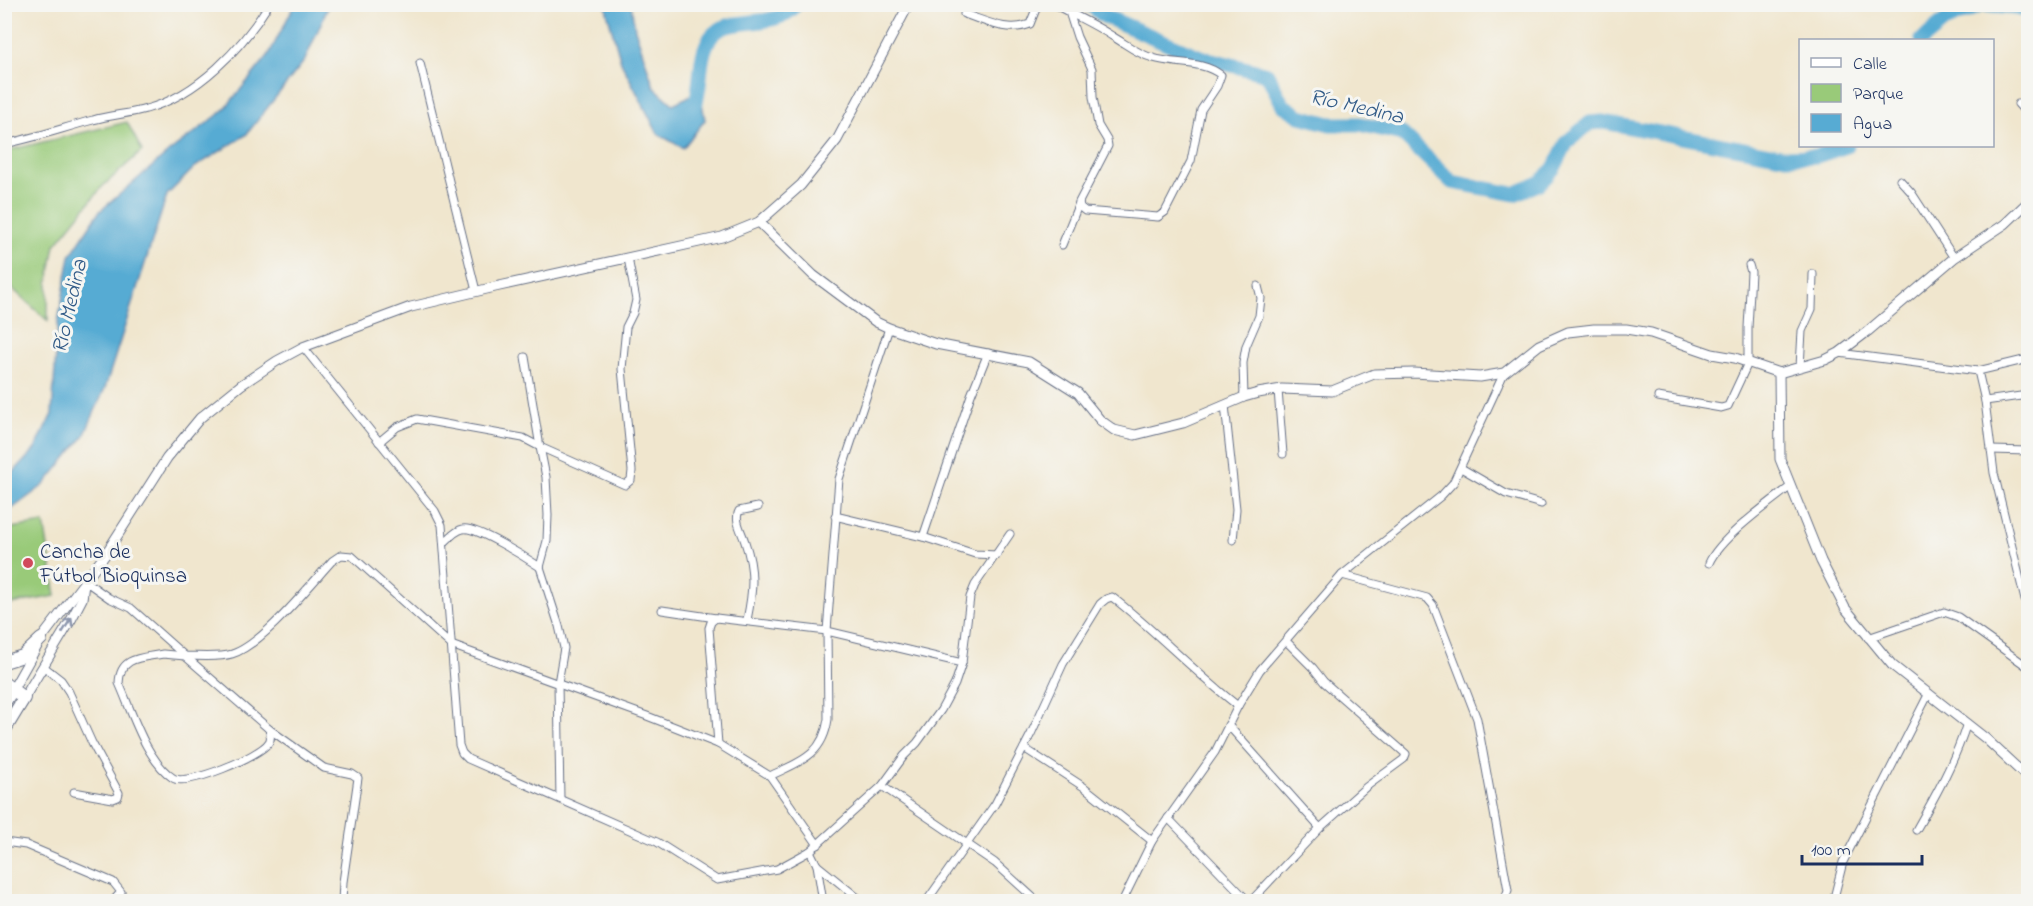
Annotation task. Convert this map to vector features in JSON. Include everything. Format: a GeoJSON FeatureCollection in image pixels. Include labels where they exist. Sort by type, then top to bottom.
{"type":"FeatureCollection","features":[{"type":"Feature","properties":{"kind":"highway"},"geometry":{"type":"LineString","coordinates":[[4,662],[23,656],[41,639]]}},
{"type":"Feature","properties":{"kind":"highway"},"geometry":{"type":"LineString","coordinates":[[4,702],[9,686],[24,698],[4,731]]}},
{"type":"Feature","properties":{"kind":"street"},"geometry":{"type":"LineString","coordinates":[[4,144],[96,119],[147,109],[185,92],[230,53],[257,23],[269,4]]}},
{"type":"Feature","properties":{"kind":"street"},"geometry":{"type":"LineString","coordinates":[[9,686],[41,639],[105,555],[166,458],[200,418],[256,374],[303,347],[411,307],[722,237],[759,222],[801,185],[837,140],[909,4]]}},
{"type":"Feature","properties":{"kind":"street"},"geometry":{"type":"LineString","coordinates":[[964,14],[1000,26],[1021,28],[1030,24],[1038,4]]}},
{"type":"Feature","properties":{"kind":"street"},"geometry":{"type":"LineString","coordinates":[[1054,4],[1112,35],[1130,49],[1154,58],[1212,68],[1221,75],[1217,86],[1201,110],[1191,161],[1165,212],[1158,217],[1084,211],[1079,202]]}},
{"type":"Feature","properties":{"kind":"street"},"geometry":{"type":"LineString","coordinates":[[1062,245],[1079,202],[1108,146],[1098,125],[1093,97],[1092,69],[1077,37],[1069,12]]}},
{"type":"Feature","properties":{"kind":"street"},"geometry":{"type":"LineString","coordinates":[[420,63],[476,291]]}},
{"type":"Feature","properties":{"kind":"street"},"geometry":{"type":"LineString","coordinates":[[2018,104],[2028,115]]}},
{"type":"Feature","properties":{"kind":"street"},"geometry":{"type":"LineString","coordinates":[[1900,180],[1911,192],[1954,258]]}},
{"type":"Feature","properties":{"kind":"street"},"geometry":{"type":"LineString","coordinates":[[1122,902],[1152,841],[1215,752],[1238,706],[1260,670],[1342,575],[1441,496],[1453,483],[1504,373],[1539,345],[1568,332],[1626,329],[1651,333],[1712,354],[1735,358],[1779,373],[1825,360],[1839,353],[1868,331],[1954,258],[2005,224],[2028,202]]}},
{"type":"Feature","properties":{"kind":"street"},"geometry":{"type":"LineString","coordinates":[[759,222],[813,275],[876,322],[936,344],[1029,362],[1078,393],[1100,420],[1114,430],[1136,435],[1183,423],[1244,397],[1278,390],[1332,391],[1374,374],[1414,373],[1480,377],[1504,373]]}},
{"type":"Feature","properties":{"kind":"street"},"geometry":{"type":"LineString","coordinates":[[379,442],[397,427],[417,419],[523,438],[625,485],[631,480],[632,471],[622,369],[626,327],[636,300],[628,258]]}},
{"type":"Feature","properties":{"kind":"street"},"geometry":{"type":"LineString","coordinates":[[1658,397],[1720,408],[1728,406],[1748,363],[1751,280],[1749,265]]}},
{"type":"Feature","properties":{"kind":"street"},"geometry":{"type":"LineString","coordinates":[[1800,367],[1802,331],[1812,309],[1813,274]]}},
{"type":"Feature","properties":{"kind":"street"},"geometry":{"type":"LineString","coordinates":[[1244,397],[1243,363],[1246,346],[1259,316],[1261,298],[1258,286]]}},
{"type":"Feature","properties":{"kind":"street"},"geometry":{"type":"LineString","coordinates":[[770,776],[806,759],[826,734],[828,720],[827,631],[839,479],[889,328]]}},
{"type":"Feature","properties":{"kind":"street"},"geometry":{"type":"LineString","coordinates":[[303,347],[435,511],[442,525],[443,563],[459,745],[462,753],[468,759],[663,846],[717,880],[777,869],[810,851],[882,786],[941,710],[955,684],[962,663],[970,597],[975,585],[1010,534]]}},
{"type":"Feature","properties":{"kind":"street"},"geometry":{"type":"LineString","coordinates":[[923,537],[971,394],[988,353]]}},
{"type":"Feature","properties":{"kind":"street"},"geometry":{"type":"LineString","coordinates":[[1839,353],[1978,371],[2028,359]]}},
{"type":"Feature","properties":{"kind":"street"},"geometry":{"type":"LineString","coordinates":[[525,357],[546,477],[547,541],[540,567],[564,648],[558,683],[560,799]]}},
{"type":"Feature","properties":{"kind":"street"},"geometry":{"type":"LineString","coordinates":[[1978,371],[1985,401],[1994,473],[2025,600]]}},
{"type":"Feature","properties":{"kind":"street"},"geometry":{"type":"LineString","coordinates":[[1779,373],[1780,459],[1821,561],[1845,608],[1892,665],[1967,723],[2028,778]]}},
{"type":"Feature","properties":{"kind":"street"},"geometry":{"type":"LineString","coordinates":[[1278,390],[1283,454]]}},
{"type":"Feature","properties":{"kind":"street"},"geometry":{"type":"LineString","coordinates":[[1985,401],[2028,395]]}},
{"type":"Feature","properties":{"kind":"street"},"geometry":{"type":"LineString","coordinates":[[1225,405],[1236,509],[1233,540]]}},
{"type":"Feature","properties":{"kind":"street"},"geometry":{"type":"LineString","coordinates":[[1991,450],[2028,451]]}},
{"type":"Feature","properties":{"kind":"street"},"geometry":{"type":"LineString","coordinates":[[1461,468],[1506,494],[1541,504]]}},
{"type":"Feature","properties":{"kind":"street"},"geometry":{"type":"LineString","coordinates":[[1709,563],[1716,550],[1742,525],[1791,486]]}},
{"type":"Feature","properties":{"kind":"street"},"geometry":{"type":"LineString","coordinates":[[747,620],[753,594],[753,571],[737,514],[739,511],[758,507]]}},
{"type":"Feature","properties":{"kind":"street"},"geometry":{"type":"LineString","coordinates":[[835,516],[923,537],[975,554],[997,555]]}},
{"type":"Feature","properties":{"kind":"street"},"geometry":{"type":"LineString","coordinates":[[444,543],[458,531],[469,529],[502,544],[540,567]]}},
{"type":"Feature","properties":{"kind":"street"},"geometry":{"type":"LineString","coordinates":[[269,729],[271,736],[269,743],[263,749],[224,768],[189,779],[178,780],[173,778],[152,756],[119,683],[120,674],[124,666],[132,660],[163,654],[231,655],[247,648],[262,636],[332,561],[342,555],[352,556],[452,645],[718,744],[770,776],[818,845]]}},
{"type":"Feature","properties":{"kind":"street"},"geometry":{"type":"LineString","coordinates":[[1342,575],[1427,598],[1433,605],[1477,719],[1508,890],[1504,902]]}},
{"type":"Feature","properties":{"kind":"street"},"geometry":{"type":"LineString","coordinates":[[85,582],[109,598],[131,608],[269,729],[324,768],[352,774],[358,778],[342,902]]}},
{"type":"Feature","properties":{"kind":"street"},"geometry":{"type":"LineString","coordinates":[[24,698],[82,599],[85,582]]}},
{"type":"Feature","properties":{"kind":"street"},"geometry":{"type":"LineString","coordinates":[[926,902],[995,804],[1063,664],[1100,604],[1106,599],[1113,597],[1139,618],[1209,684],[1238,706]]}},
{"type":"Feature","properties":{"kind":"street"},"geometry":{"type":"LineString","coordinates":[[662,610],[827,631],[962,663]]}},
{"type":"Feature","properties":{"kind":"street"},"geometry":{"type":"LineString","coordinates":[[1868,638],[1944,612],[1958,617],[2028,667]]}},
{"type":"Feature","properties":{"kind":"street"},"geometry":{"type":"LineString","coordinates":[[716,618],[711,622],[709,628],[718,744]]}},
{"type":"Feature","properties":{"kind":"street"},"geometry":{"type":"LineString","coordinates":[[1168,818],[1250,902],[1320,828],[1366,787],[1404,759],[1406,754],[1324,682],[1286,641]]}},
{"type":"Feature","properties":{"kind":"street"},"geometry":{"type":"LineString","coordinates":[[43,666],[61,680],[69,692],[92,743],[119,793],[118,797],[113,799],[74,792]]}},
{"type":"Feature","properties":{"kind":"street"},"geometry":{"type":"LineString","coordinates":[[1833,902],[1844,862],[1929,693]]}},
{"type":"Feature","properties":{"kind":"street"},"geometry":{"type":"LineString","coordinates":[[1916,830],[1950,768],[1967,723]]}},
{"type":"Feature","properties":{"kind":"street"},"geometry":{"type":"LineString","coordinates":[[1228,725],[1320,828]]}},
{"type":"Feature","properties":{"kind":"street"},"geometry":{"type":"LineString","coordinates":[[1024,748],[1084,787],[1152,841]]}},
{"type":"Feature","properties":{"kind":"street"},"geometry":{"type":"LineString","coordinates":[[882,786],[995,863],[1038,902]]}},
{"type":"Feature","properties":{"kind":"street"},"geometry":{"type":"LineString","coordinates":[[4,842],[27,845],[113,882],[121,892],[112,902]]}},
{"type":"Feature","properties":{"kind":"street"},"geometry":{"type":"LineString","coordinates":[[810,851],[818,865],[862,902]]}},
{"type":"Feature","properties":{"kind":"street"},"geometry":{"type":"LineString","coordinates":[[818,865],[823,902]]}},
{"type":"Feature","properties":{"kind":"green space"},"geometry":{"type":"Polygon","coordinates":[[[127,122],[142,151],[102,187],[55,245],[48,284],[48,321],[5,282],[5,151],[127,122]]]}},
{"type":"Feature","properties":{"kind":"green space","name":"Cancha de Fútbol Bioquinsa"},"geometry":{"type":"Polygon","coordinates":[[[44,523],[56,596],[5,605],[5,529],[44,523]]]}},
{"type":"Feature","properties":{"kind":"water"},"geometry":{"type":"Polygon","coordinates":[[[295,4],[329,5],[305,60],[246,135],[195,167],[167,195],[105,388],[84,436],[44,485],[5,514],[5,479],[35,449],[52,414],[58,322],[70,256],[99,212],[169,152],[223,111],[268,56],[295,4]]]}},
{"type":"Feature","properties":{"kind":"water"},"geometry":{"type":"Polygon","coordinates":[[[606,5],[631,5],[635,29],[654,87],[673,104],[700,91],[705,120],[683,148],[658,134],[621,62],[606,5]]]}},
{"type":"Feature","properties":{"kind":"waterway","name":"Río Medina"},"geometry":{"type":"LineString","coordinates":[[694,109],[704,53],[711,37],[719,30],[729,26],[777,18],[796,4]]}},
{"type":"Feature","properties":{"kind":"waterway","name":"Río Medina"},"geometry":{"type":"LineString","coordinates":[[1089,4],[1104,16],[1200,57],[1267,74],[1283,105],[1300,116],[1330,124],[1360,124],[1402,134],[1452,182],[1514,194],[1540,183],[1554,168],[1567,142],[1590,123],[1603,122],[1786,157],[1817,156],[1844,147]]}},
{"type":"Feature","properties":{"kind":"waterway","name":"Río Medina"},"geometry":{"type":"LineString","coordinates":[[1923,39],[1946,20],[1981,5],[2028,9]]}},
{"type":"Feature","properties":{"kind":"place","name":"Cancha de Fútbol Bioquinsa"},"geometry":{"type":"Point","coordinates":[28,563]}}]}
